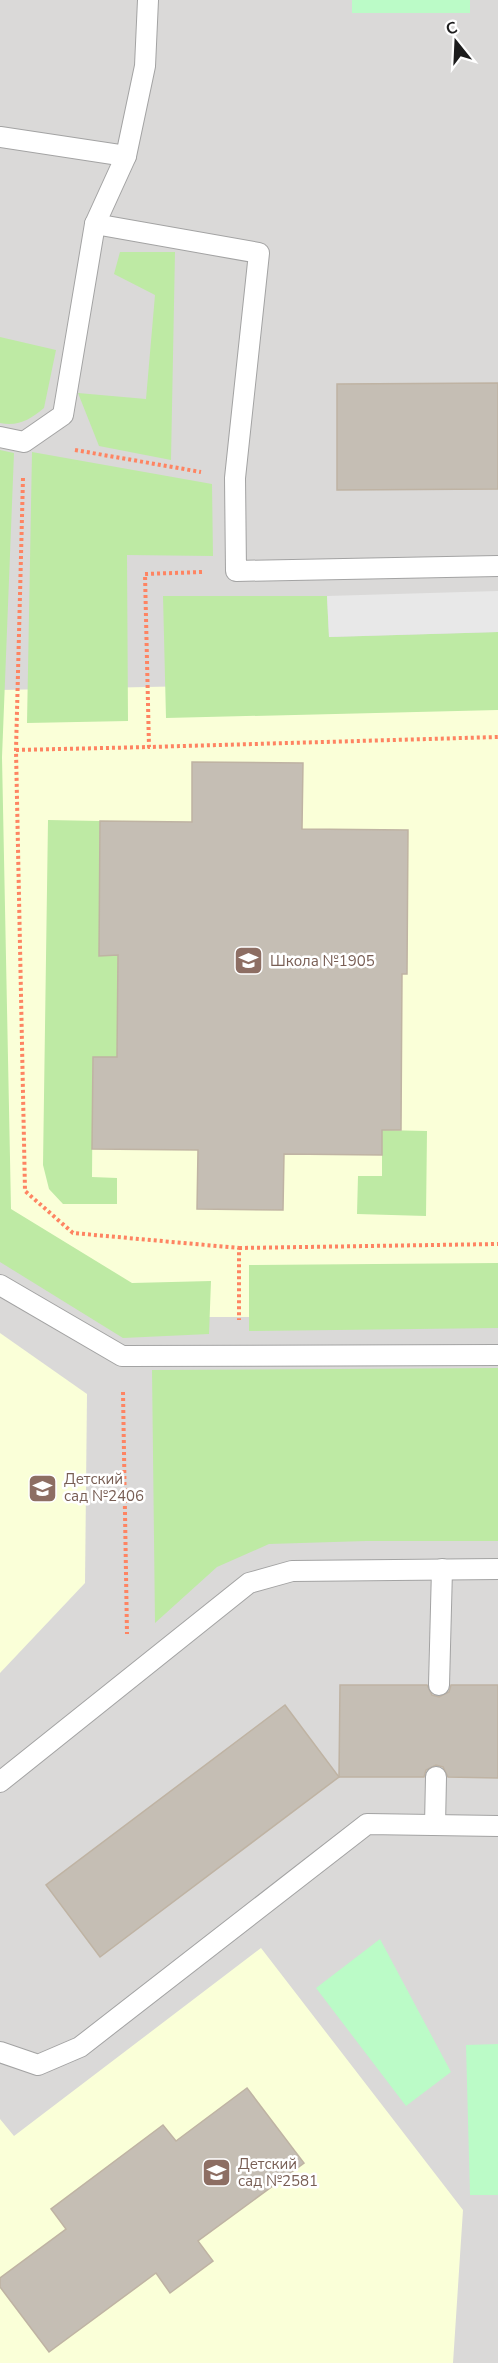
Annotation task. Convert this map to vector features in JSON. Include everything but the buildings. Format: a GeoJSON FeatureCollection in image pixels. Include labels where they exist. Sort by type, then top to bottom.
{"type":"FeatureCollection","features":[{"type":"Feature","properties":{"kind":"lane"},"geometry":{"type":"LineString","coordinates":[[0,437],[24,442],[63,415],[95,224],[126,156],[145,66],[148,0]]}},
{"type":"Feature","properties":{"kind":"lane"},"geometry":{"type":"LineString","coordinates":[[0,137],[126,156]]}},
{"type":"Feature","properties":{"kind":"lane"},"geometry":{"type":"LineString","coordinates":[[95,224],[259,253],[235,478],[236,572],[498,566]]}},
{"type":"Feature","properties":{"kind":"lane"},"geometry":{"type":"LineString","coordinates":[[0,1285],[122,1356],[498,1355]]}},
{"type":"Feature","properties":{"kind":"lane"},"geometry":{"type":"LineString","coordinates":[[439,1685],[442,1569]]}},
{"type":"Feature","properties":{"kind":"lane"},"geometry":{"type":"LineString","coordinates":[[0,1782],[249,1583],[292,1571],[498,1569]]}},
{"type":"Feature","properties":{"kind":"lane"},"geometry":{"type":"LineString","coordinates":[[435,1825],[436,1777]]}},
{"type":"Feature","properties":{"kind":"lane"},"geometry":{"type":"LineString","coordinates":[[0,2052],[38,2065],[80,2047],[367,1824],[498,1826]]}},
{"type":"Feature","properties":{"kind":"path"},"geometry":{"type":"LineString","coordinates":[[235,478],[24,442],[16,750],[25,1191],[73,1233],[239,1248],[498,1244]]}},
{"type":"Feature","properties":{"kind":"path"},"geometry":{"type":"LineString","coordinates":[[149,747],[145,574],[236,572]]}},
{"type":"Feature","properties":{"kind":"path"},"geometry":{"type":"LineString","coordinates":[[16,750],[498,737]]}},
{"type":"Feature","properties":{"kind":"path"},"geometry":{"type":"LineString","coordinates":[[239,1248],[240,1328]]}},
{"type":"Feature","properties":{"kind":"path"},"geometry":{"type":"LineString","coordinates":[[122,1356],[128,1680]]}},
{"type":"Feature","properties":{"kind":"shaded area"},"geometry":{"type":"Polygon","coordinates":[[[0,0],[498,0],[498,2363],[0,2363],[0,0]]]}},
{"type":"Feature","properties":{"kind":"shaded area"},"geometry":{"type":"Polygon","coordinates":[[[498,591],[498,632],[329,637],[327,596],[498,591]]]}},
{"type":"Feature","properties":{"kind":"shaded area","name":"Школа №1905"},"geometry":{"type":"Polygon","coordinates":[[[498,680],[498,1317],[123,1317],[0,1232],[0,690],[498,680]]]}},
{"type":"Feature","properties":{"kind":"shaded area","name":"Детский сад №2406"},"geometry":{"type":"Polygon","coordinates":[[[0,1333],[87,1394],[85,1583],[0,1673],[0,1333]]]}},
{"type":"Feature","properties":{"kind":"shaded area","name":"Детский сад №2581"},"geometry":{"type":"Polygon","coordinates":[[[261,1948],[463,2210],[453,2363],[0,2363],[0,2119],[14,2136],[261,1948]]]}},
{"type":"Feature","properties":{"kind":"green space"},"geometry":{"type":"Polygon","coordinates":[[[352,0],[470,0],[470,13],[352,13],[352,0]]]}},
{"type":"Feature","properties":{"kind":"green space"},"geometry":{"type":"Polygon","coordinates":[[[120,252],[175,252],[171,460],[99,446],[78,393],[146,399],[155,295],[114,274],[120,252]]]}},
{"type":"Feature","properties":{"kind":"green space"},"geometry":{"type":"Polygon","coordinates":[[[0,337],[56,350],[44,408],[29,419],[13,424],[0,423],[0,337]]]}},
{"type":"Feature","properties":{"kind":"green space"},"geometry":{"type":"Polygon","coordinates":[[[0,450],[14,453],[2,757],[11,1209],[132,1283],[211,1281],[209,1334],[123,1338],[0,1262],[0,450]]]}},
{"type":"Feature","properties":{"kind":"green space"},"geometry":{"type":"Polygon","coordinates":[[[32,452],[212,484],[213,556],[127,555],[128,721],[27,723],[32,452]]]}},
{"type":"Feature","properties":{"kind":"green space"},"geometry":{"type":"Polygon","coordinates":[[[163,596],[327,596],[329,637],[498,632],[498,710],[166,718],[163,596]]]}},
{"type":"Feature","properties":{"kind":"green space"},"geometry":{"type":"Polygon","coordinates":[[[48,820],[100,821],[99,955],[118,955],[117,1057],[93,1058],[92,1177],[117,1178],[117,1204],[63,1204],[49,1189],[43,1165],[48,820]]]}},
{"type":"Feature","properties":{"kind":"green space"},"geometry":{"type":"Polygon","coordinates":[[[382,1130],[427,1131],[426,1216],[357,1214],[358,1176],[382,1176],[382,1130]]]}},
{"type":"Feature","properties":{"kind":"green space"},"geometry":{"type":"Polygon","coordinates":[[[498,1263],[498,1328],[249,1331],[249,1265],[498,1263]]]}},
{"type":"Feature","properties":{"kind":"green space"},"geometry":{"type":"Polygon","coordinates":[[[498,1368],[498,1541],[269,1544],[217,1567],[155,1623],[152,1370],[498,1368]]]}},
{"type":"Feature","properties":{"kind":"green space"},"geometry":{"type":"Polygon","coordinates":[[[380,1939],[451,2072],[406,2106],[316,1988],[380,1939]]]}},
{"type":"Feature","properties":{"kind":"green space"},"geometry":{"type":"Polygon","coordinates":[[[498,2044],[498,2195],[470,2195],[466,2045],[498,2044]]]}},
{"type":"Feature","properties":{"kind":"place","name":"Школа №1905"},"geometry":{"type":"Point","coordinates":[249,961]}},
{"type":"Feature","properties":{"kind":"place","name":"Детский сад №2406"},"geometry":{"type":"Point","coordinates":[43,1488]}},
{"type":"Feature","properties":{"kind":"place","name":"Детский сад №2581"},"geometry":{"type":"Point","coordinates":[217,2173]}}]}
